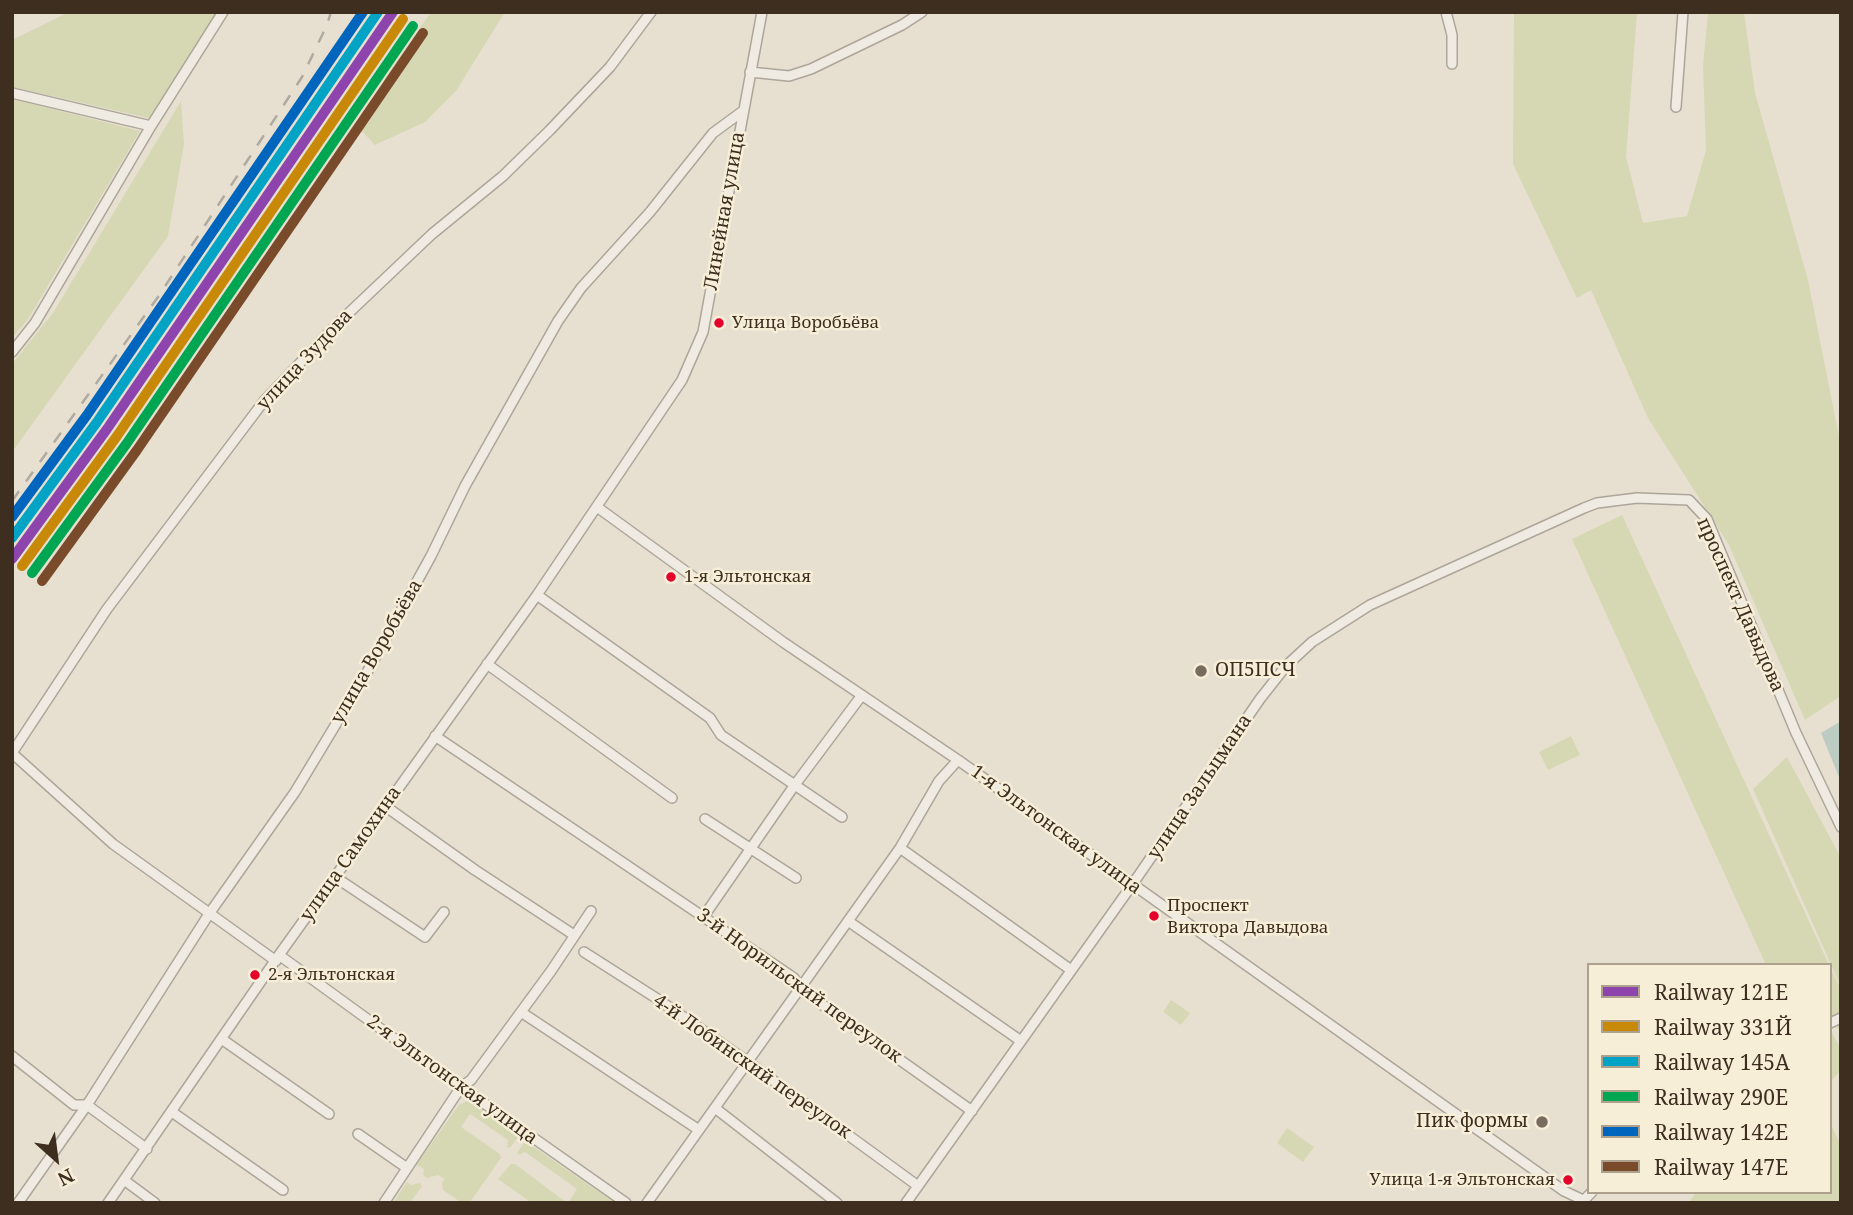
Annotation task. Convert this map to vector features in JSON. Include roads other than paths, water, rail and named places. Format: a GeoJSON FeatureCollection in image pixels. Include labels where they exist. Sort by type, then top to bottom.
{"type":"FeatureCollection","features":[{"type":"Feature","properties":{"kind":"street"},"geometry":{"type":"LineString","coordinates":[[12,352],[35,323],[151,125],[223,12]]}},
{"type":"Feature","properties":{"kind":"street","name":"улица Зудова"},"geometry":{"type":"LineString","coordinates":[[12,753],[107,609],[264,401],[335,326],[422,243],[503,176],[550,130],[610,67],[651,12]]}},
{"type":"Feature","properties":{"kind":"street","name":"Линейная улица"},"geometry":{"type":"LineString","coordinates":[[597,507],[682,380],[703,332],[762,12]]}},
{"type":"Feature","properties":{"kind":"street"},"geometry":{"type":"LineString","coordinates":[[750,72],[789,76],[811,69],[902,25],[922,12]]}},
{"type":"Feature","properties":{"kind":"street"},"geometry":{"type":"LineString","coordinates":[[1446,12],[1452,35],[1452,64]]}},
{"type":"Feature","properties":{"kind":"street"},"geometry":{"type":"LineString","coordinates":[[1676,107],[1683,12]]}},
{"type":"Feature","properties":{"kind":"street"},"geometry":{"type":"LineString","coordinates":[[12,93],[151,125]]}},
{"type":"Feature","properties":{"kind":"street","name":"улица Воробьёва"},"geometry":{"type":"LineString","coordinates":[[18,1203],[87,1105],[209,914],[295,792],[365,676],[431,556],[465,486],[558,321],[581,288],[650,212],[713,133],[743,111]]}},
{"type":"Feature","properties":{"kind":"street","name":"проспект Давыдова"},"geometry":{"type":"LineString","coordinates":[[1528,535],[1597,503],[1637,498],[1689,500],[1707,519],[1796,733],[1841,827]]}},
{"type":"Feature","properties":{"kind":"street","name":"улица Самохина"},"geometry":{"type":"LineString","coordinates":[[108,1203],[223,1040],[277,958],[597,507]]}},
{"type":"Feature","properties":{"kind":"street","name":"1-я Эльтонская улица"},"geometry":{"type":"LineString","coordinates":[[597,507],[783,642],[958,760],[1564,1191],[1582,1201]]}},
{"type":"Feature","properties":{"kind":"street","name":"улица Зальцмана"},"geometry":{"type":"LineString","coordinates":[[906,1203],[1132,885],[1260,699],[1286,666],[1312,642],[1370,605],[1528,535]]}},
{"type":"Feature","properties":{"kind":"street"},"geometry":{"type":"LineString","coordinates":[[537,594],[710,718],[721,735],[842,817]]}},
{"type":"Feature","properties":{"kind":"street"},"geometry":{"type":"LineString","coordinates":[[487,664],[672,798]]}},
{"type":"Feature","properties":{"kind":"street"},"geometry":{"type":"LineString","coordinates":[[704,916],[794,786],[862,695]]}},
{"type":"Feature","properties":{"kind":"street","name":"3-й Норильский переулок"},"geometry":{"type":"LineString","coordinates":[[435,736],[794,978],[800,989],[972,1111]]}},
{"type":"Feature","properties":{"kind":"street","name":"2-я Эльтонская улица"},"geometry":{"type":"LineString","coordinates":[[12,753],[113,844],[209,914],[277,958],[626,1203]]}},
{"type":"Feature","properties":{"kind":"street"},"geometry":{"type":"LineString","coordinates":[[647,1203],[900,848],[939,781],[958,760]]}},
{"type":"Feature","properties":{"kind":"street"},"geometry":{"type":"LineString","coordinates":[[386,806],[475,870],[574,935]]}},
{"type":"Feature","properties":{"kind":"street"},"geometry":{"type":"LineString","coordinates":[[705,819],[796,878]]}},
{"type":"Feature","properties":{"kind":"street"},"geometry":{"type":"LineString","coordinates":[[900,848],[1072,970]]}},
{"type":"Feature","properties":{"kind":"street"},"geometry":{"type":"LineString","coordinates":[[335,877],[425,937],[444,912]]}},
{"type":"Feature","properties":{"kind":"street"},"geometry":{"type":"LineString","coordinates":[[384,1203],[461,1087],[471,1080],[591,911]]}},
{"type":"Feature","properties":{"kind":"street"},"geometry":{"type":"LineString","coordinates":[[848,921],[1021,1041]]}},
{"type":"Feature","properties":{"kind":"street","name":"4-й Лобинский переулок"},"geometry":{"type":"LineString","coordinates":[[584,952],[748,1062],[918,1186]]}},
{"type":"Feature","properties":{"kind":"street"},"geometry":{"type":"LineString","coordinates":[[521,1012],[699,1130]]}},
{"type":"Feature","properties":{"kind":"street"},"geometry":{"type":"LineString","coordinates":[[223,1040],[330,1114]]}},
{"type":"Feature","properties":{"kind":"street"},"geometry":{"type":"LineString","coordinates":[[12,1056],[74,1105],[87,1105],[147,1149]]}},
{"type":"Feature","properties":{"kind":"street"},"geometry":{"type":"LineString","coordinates":[[715,1108],[837,1203]]}},
{"type":"Feature","properties":{"kind":"street"},"geometry":{"type":"LineString","coordinates":[[172,1112],[283,1190]]}},
{"type":"Feature","properties":{"kind":"street"},"geometry":{"type":"LineString","coordinates":[[358,1134],[407,1168]]}},
{"type":"Feature","properties":{"kind":"street"},"geometry":{"type":"LineString","coordinates":[[124,1180],[155,1203]]}},
{"type":"Feature","properties":{"kind":"railway"},"geometry":{"type":"LineString","coordinates":[[12,501],[158,297],[302,77],[331,12]]}},
{"type":"Feature","properties":{"kind":"railway"},"geometry":{"type":"LineString","coordinates":[[12,539],[337,76],[377,12]]}},
{"type":"Feature","properties":{"kind":"rail line","name":"142Е"},"geometry":{"type":"LineString","coordinates":[[12,517],[87,415],[363,12]]}},
{"type":"Feature","properties":{"kind":"rail line","name":"145А"},"geometry":{"type":"LineString","coordinates":[[12,538],[97,422],[378,12]]}},
{"type":"Feature","properties":{"kind":"rail line","name":"121Е"},"geometry":{"type":"LineString","coordinates":[[12,559],[107,429],[393,12]]}},
{"type":"Feature","properties":{"kind":"rail line","name":"331Й"},"geometry":{"type":"LineString","coordinates":[[22,566],[117,436],[403,19]]}},
{"type":"Feature","properties":{"kind":"rail line","name":"290Е"},"geometry":{"type":"LineString","coordinates":[[32,573],[127,443],[413,26]]}},
{"type":"Feature","properties":{"kind":"rail line","name":"147Е"},"geometry":{"type":"LineString","coordinates":[[42,581],[137,450],[423,33]]}},
{"type":"Feature","properties":{"kind":"place","name":"Улица Воробьёва"},"geometry":{"type":"Point","coordinates":[719,323]}},
{"type":"Feature","properties":{"kind":"place","name":"1-я Эльтонская"},"geometry":{"type":"Point","coordinates":[671,577]}},
{"type":"Feature","properties":{"kind":"place","name":"ОП5ПСЧ"},"geometry":{"type":"Point","coordinates":[1201,671]}},
{"type":"Feature","properties":{"kind":"place","name":"Проспект Виктора Давыдова"},"geometry":{"type":"Point","coordinates":[1154,916]}},
{"type":"Feature","properties":{"kind":"place","name":"2-я Эльтонская"},"geometry":{"type":"Point","coordinates":[255,975]}},
{"type":"Feature","properties":{"kind":"place","name":"Пик формы"},"geometry":{"type":"Point","coordinates":[1542,1122]}},
{"type":"Feature","properties":{"kind":"place","name":"Улица 1-я Эльтонская"},"geometry":{"type":"Point","coordinates":[1568,1180]}}]}
